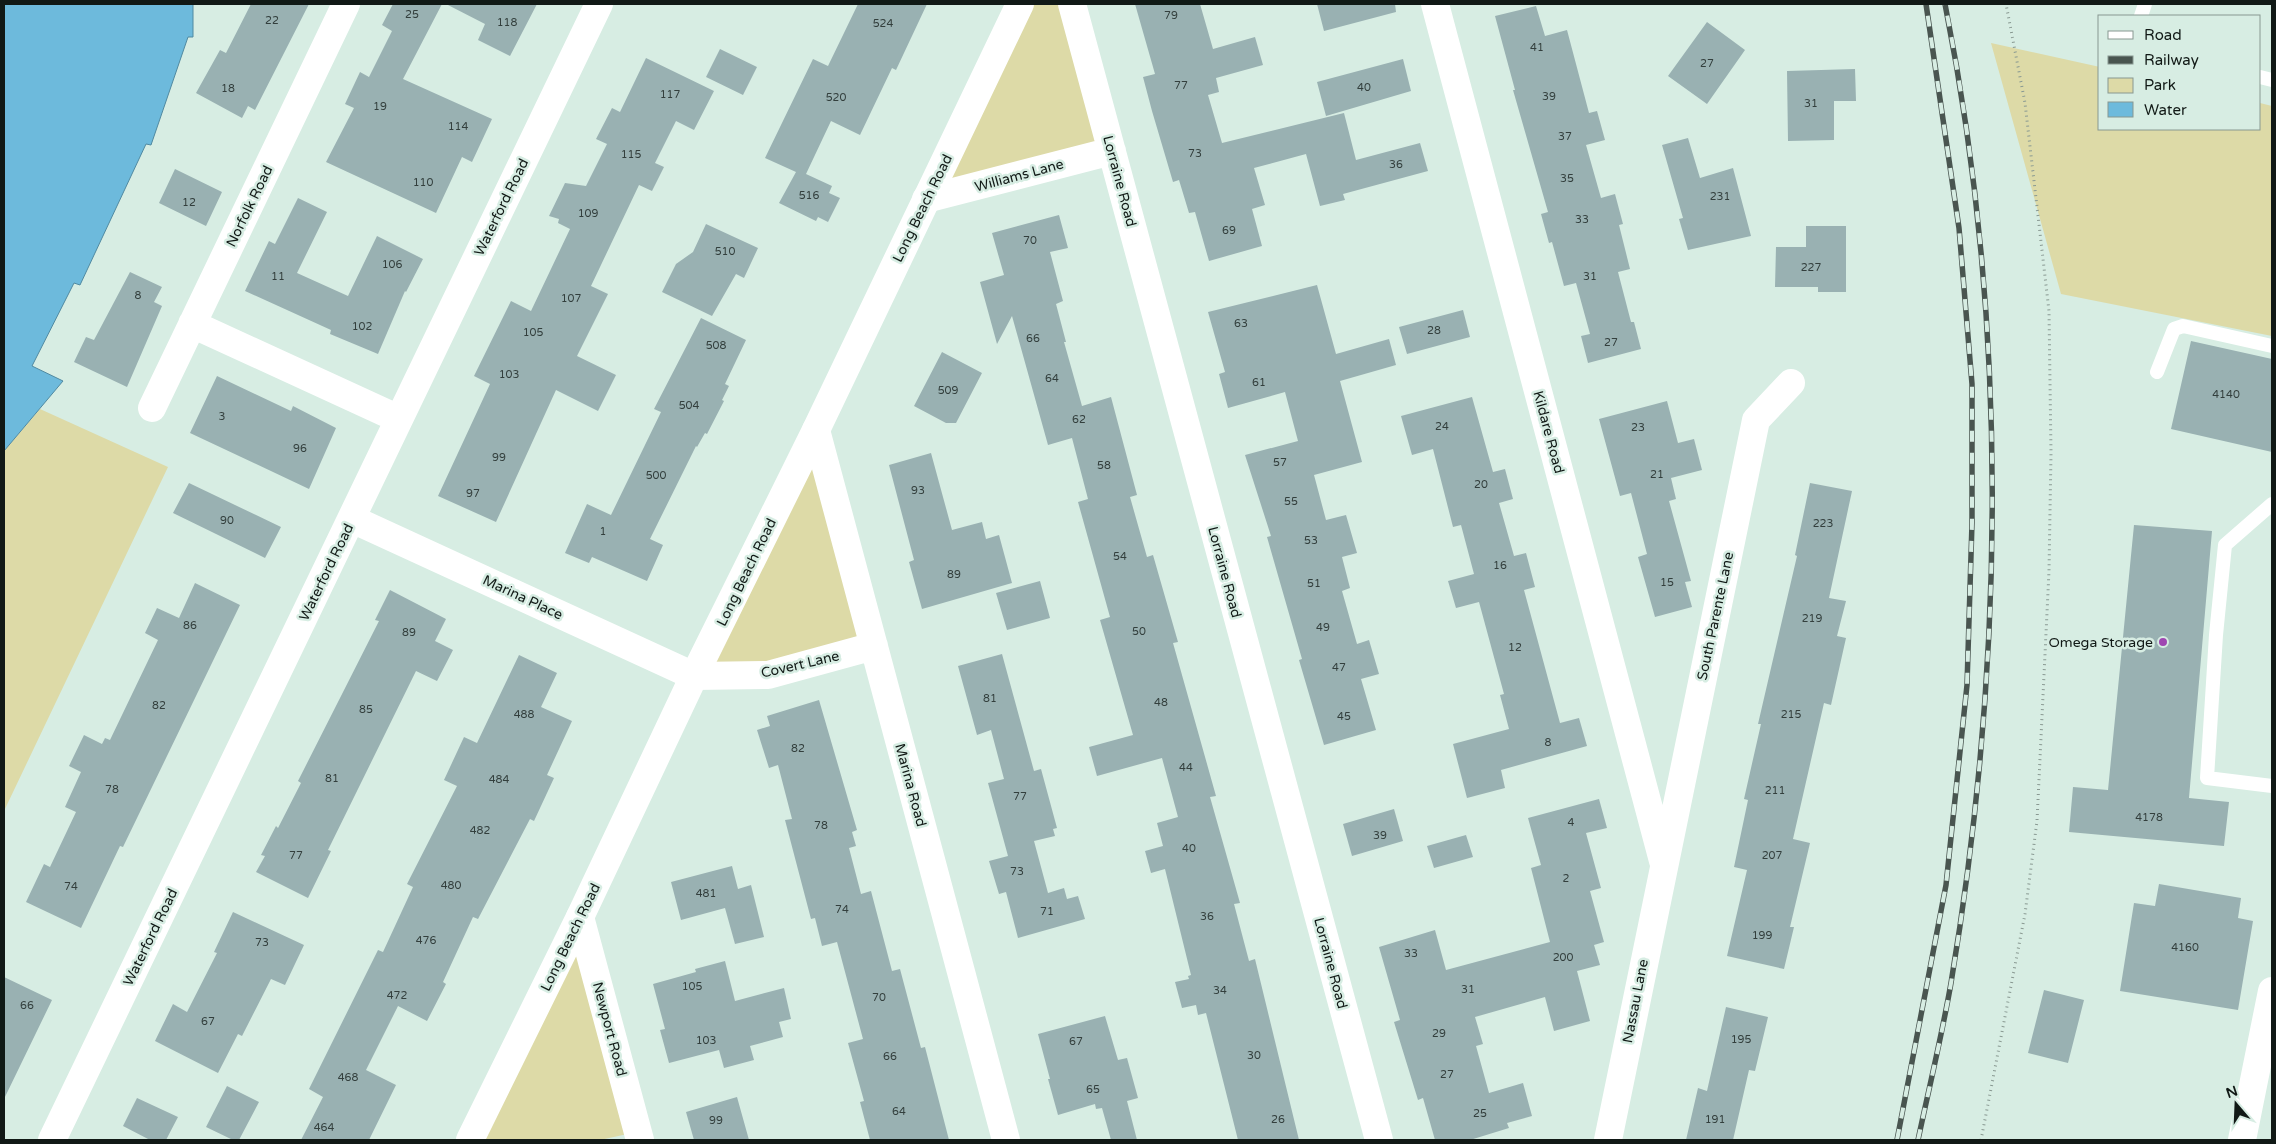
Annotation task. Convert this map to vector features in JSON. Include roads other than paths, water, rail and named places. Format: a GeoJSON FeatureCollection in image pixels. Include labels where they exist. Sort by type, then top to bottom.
{"type":"FeatureCollection","features":[{"type":"Feature","properties":{"kind":"street","name":"Norfolk Road"},"geometry":{"type":"LineString","coordinates":[[152,408],[346,4]]}},
{"type":"Feature","properties":{"kind":"street","name":"Waterford Road"},"geometry":{"type":"LineString","coordinates":[[52,1140],[599,4]]}},
{"type":"Feature","properties":{"kind":"street","name":"Long Beach Road"},"geometry":{"type":"LineString","coordinates":[[470,1140],[580,917],[694,676],[816,430],[1020,4]]}},
{"type":"Feature","properties":{"kind":"street","name":"Lorraine Road"},"geometry":{"type":"LineString","coordinates":[[1072,4],[1379,1140]]}},
{"type":"Feature","properties":{"kind":"street","name":"Kildare Road"},"geometry":{"type":"LineString","coordinates":[[1435,4],[1664,861]]}},
{"type":"Feature","properties":{"kind":"street","name":"Williams Lane"},"geometry":{"type":"LineString","coordinates":[[926,199],[1112,151]]}},
{"type":"Feature","properties":{"kind":"street"},"geometry":{"type":"LineString","coordinates":[[192,324],[399,419]]}},
{"type":"Feature","properties":{"kind":"street","name":"South Parente Lane"},"geometry":{"type":"LineString","coordinates":[[1664,861],[1756,420],[1790,383]]}},
{"type":"Feature","properties":{"kind":"street","name":"Marina Road"},"geometry":{"type":"LineString","coordinates":[[816,430],[1006,1140]]}},
{"type":"Feature","properties":{"kind":"street","name":"Marina Place"},"geometry":{"type":"LineString","coordinates":[[352,519],[694,676]]}},
{"type":"Feature","properties":{"kind":"street","name":"Covert Lane"},"geometry":{"type":"LineString","coordinates":[[694,676],[768,675],[874,646]]}},
{"type":"Feature","properties":{"kind":"street","name":"Nassau Lane"},"geometry":{"type":"LineString","coordinates":[[1608,1140],[1664,861]]}},
{"type":"Feature","properties":{"kind":"street","name":"Newport Road"},"geometry":{"type":"LineString","coordinates":[[580,917],[634,1139]]}},
{"type":"Feature","properties":{"kind":"street"},"geometry":{"type":"LineString","coordinates":[[2242,1140],[2272,992]]}},
{"type":"Feature","properties":{"kind":"lane"},"geometry":{"type":"LineString","coordinates":[[2157,372],[2174,329],[2183,326],[2272,346]]}},
{"type":"Feature","properties":{"kind":"lane"},"geometry":{"type":"LineString","coordinates":[[2272,504],[2225,546],[2216,635],[2207,778],[2272,786]]}},
{"type":"Feature","properties":{"kind":"water"},"geometry":{"type":"Polygon","coordinates":[[[4,4],[193,4],[193,37],[188,37],[151,145],[146,144],[80,285],[74,283],[32,366],[63,381],[4,451],[4,4]]]}},
{"type":"Feature","properties":{"kind":"railway"},"geometry":{"type":"LineString","coordinates":[[1897,1140],[1946,885],[1967,685],[1972,523],[1972,384],[1959,228],[1926,4]]}},
{"type":"Feature","properties":{"kind":"railway"},"geometry":{"type":"LineString","coordinates":[[1918,1140],[1951,983],[1969,861],[1982,739],[1990,616],[1992,493],[1989,370],[1981,247],[1966,125],[1945,4]]}},
{"type":"Feature","properties":{"kind":"place","name":"Omega Storage"},"geometry":{"type":"Point","coordinates":[2163,642]}}]}
